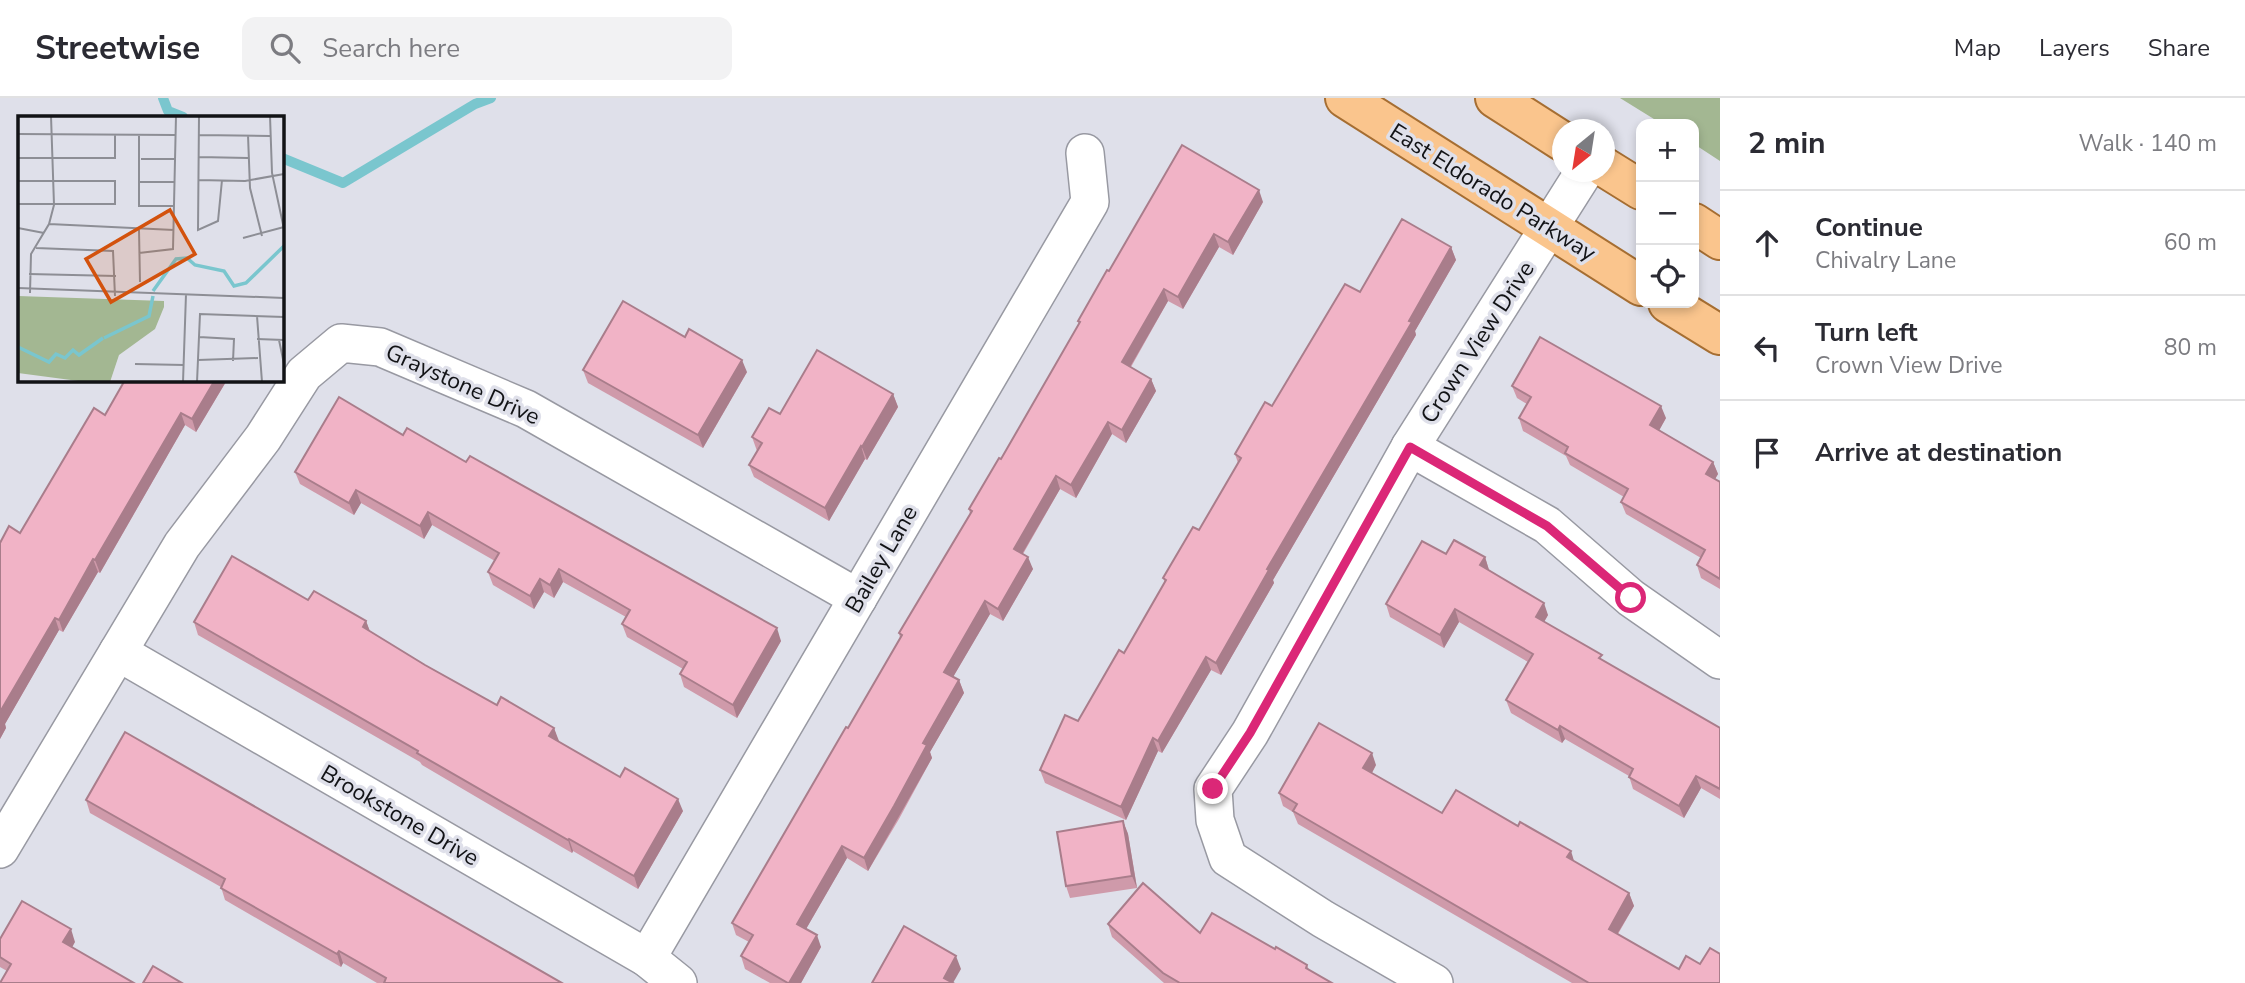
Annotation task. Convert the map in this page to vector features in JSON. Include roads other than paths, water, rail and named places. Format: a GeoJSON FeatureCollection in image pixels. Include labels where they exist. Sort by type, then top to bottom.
{"type":"FeatureCollection","features":[{"type":"Feature","properties":{"kind":"main road","name":"East Eldorado Parkway"},"geometry":{"type":"LineString","coordinates":[[1345,98],[1636,283]]}},
{"type":"Feature","properties":{"kind":"main road"},"geometry":{"type":"LineString","coordinates":[[1494,98],[1552,134]]}},
{"type":"Feature","properties":{"kind":"main road"},"geometry":{"type":"LineString","coordinates":[[1615,173],[1636,187]]}},
{"type":"Feature","properties":{"kind":"main road"},"geometry":{"type":"LineString","coordinates":[[1699,226],[1720,240]]}},
{"type":"Feature","properties":{"kind":"main road"},"geometry":{"type":"LineString","coordinates":[[1676,308],[1720,335]]}},
{"type":"Feature","properties":{"kind":"street","name":"Bailey Lane"},"geometry":{"type":"LineString","coordinates":[[648,958],[1090,202],[1085,153]]}},
{"type":"Feature","properties":{"kind":"street","name":"Crown View Drive"},"geometry":{"type":"LineString","coordinates":[[1434,983],[1323,919],[1228,858],[1215,820],[1213,789],[1250,733],[1410,447],[1578,182]]}},
{"type":"Feature","properties":{"kind":"street","name":"Graystone Drive"},"geometry":{"type":"LineString","coordinates":[[0,849],[182,545],[263,438],[304,374],[341,343],[380,347],[526,409],[858,598]]}},
{"type":"Feature","properties":{"kind":"street"},"geometry":{"type":"LineString","coordinates":[[1410,447],[1547,526],[1631,598],[1720,660]]}},
{"type":"Feature","properties":{"kind":"street","name":"Brookstone Drive"},"geometry":{"type":"LineString","coordinates":[[118,652],[648,958],[678,983]]}},
{"type":"Feature","properties":{"kind":"waterway"},"geometry":{"type":"LineString","coordinates":[[163,98],[168,111],[180,116]]}},
{"type":"Feature","properties":{"kind":"waterway"},"geometry":{"type":"LineString","coordinates":[[284,159],[343,183],[475,104],[491,98]]}}]}
